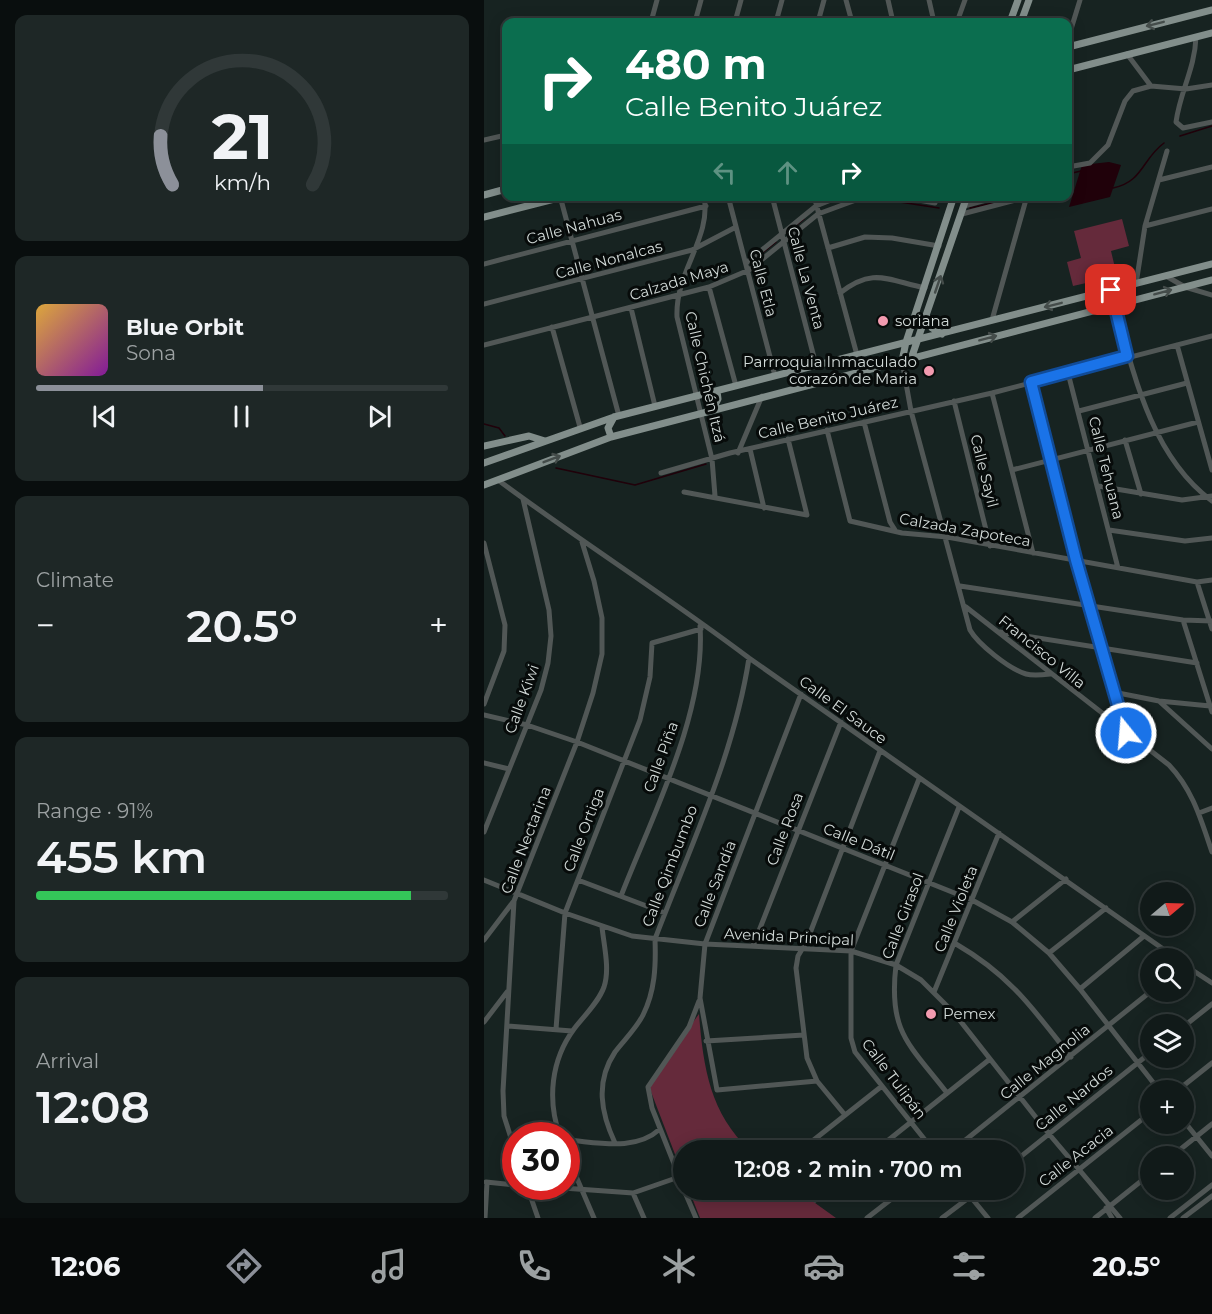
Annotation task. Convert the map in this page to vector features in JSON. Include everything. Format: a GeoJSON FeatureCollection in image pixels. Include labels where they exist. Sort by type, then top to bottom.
{"type":"FeatureCollection","features":[{"type":"Feature","properties":{"kind":"main road"},"geometry":{"type":"LineString","coordinates":[[1011,18],[1018,0]]}},
{"type":"Feature","properties":{"kind":"main road"},"geometry":{"type":"LineString","coordinates":[[1022,18],[1028,0]]}},
{"type":"Feature","properties":{"kind":"main road"},"geometry":{"type":"LineString","coordinates":[[1072,45],[1212,10]]}},
{"type":"Feature","properties":{"kind":"main road"},"geometry":{"type":"LineString","coordinates":[[1072,69],[1212,33]]}},
{"type":"Feature","properties":{"kind":"main road"},"geometry":{"type":"LineString","coordinates":[[484,195],[502,190]]}},
{"type":"Feature","properties":{"kind":"main road"},"geometry":{"type":"LineString","coordinates":[[484,217],[548,201]]}},
{"type":"Feature","properties":{"kind":"main road"},"geometry":{"type":"LineString","coordinates":[[902,361],[906,342],[952,201]]}},
{"type":"Feature","properties":{"kind":"main road"},"geometry":{"type":"LineString","coordinates":[[911,359],[966,201]]}},
{"type":"Feature","properties":{"kind":"main road"},"geometry":{"type":"LineString","coordinates":[[484,463],[580,428],[655,406],[1212,264]]}},
{"type":"Feature","properties":{"kind":"main road"},"geometry":{"type":"LineString","coordinates":[[484,485],[611,437],[1212,280]]}},
{"type":"Feature","properties":{"kind":"main road"},"geometry":{"type":"LineString","coordinates":[[927,316],[932,328],[942,334]]}},
{"type":"Feature","properties":{"kind":"main road"},"geometry":{"type":"LineString","coordinates":[[713,409],[718,402],[717,391]]}},
{"type":"Feature","properties":{"kind":"main road"},"geometry":{"type":"LineString","coordinates":[[611,437],[608,428],[616,417]]}},
{"type":"Feature","properties":{"kind":"main road"},"geometry":{"type":"LineString","coordinates":[[484,446],[529,436],[545,441]]}},
{"type":"Feature","properties":{"kind":"street"},"geometry":{"type":"LineString","coordinates":[[652,18],[657,0]]}},
{"type":"Feature","properties":{"kind":"street"},"geometry":{"type":"LineString","coordinates":[[696,18],[701,0]]}},
{"type":"Feature","properties":{"kind":"street"},"geometry":{"type":"LineString","coordinates":[[736,18],[741,0]]}},
{"type":"Feature","properties":{"kind":"street"},"geometry":{"type":"LineString","coordinates":[[777,18],[782,0]]}},
{"type":"Feature","properties":{"kind":"street"},"geometry":{"type":"LineString","coordinates":[[819,18],[824,1],[833,0]]}},
{"type":"Feature","properties":{"kind":"street"},"geometry":{"type":"LineString","coordinates":[[846,0],[851,18]]}},
{"type":"Feature","properties":{"kind":"street"},"geometry":{"type":"LineString","coordinates":[[888,0],[892,18]]}},
{"type":"Feature","properties":{"kind":"street"},"geometry":{"type":"LineString","coordinates":[[929,0],[933,18]]}},
{"type":"Feature","properties":{"kind":"street"},"geometry":{"type":"LineString","coordinates":[[958,18],[965,0]]}},
{"type":"Feature","properties":{"kind":"street"},"geometry":{"type":"LineString","coordinates":[[1072,26],[1080,0]]}},
{"type":"Feature","properties":{"kind":"street"},"geometry":{"type":"LineString","coordinates":[[1196,37],[1194,62],[1186,89],[1179,98],[1176,122],[1183,128],[1212,122]]}},
{"type":"Feature","properties":{"kind":"street"},"geometry":{"type":"LineString","coordinates":[[1127,54],[1151,87]]}},
{"type":"Feature","properties":{"kind":"street"},"geometry":{"type":"LineString","coordinates":[[1072,166],[1090,163],[1108,145],[1132,91],[1151,87],[1186,89],[1212,84]]}},
{"type":"Feature","properties":{"kind":"street"},"geometry":{"type":"LineString","coordinates":[[484,140],[502,136]]}},
{"type":"Feature","properties":{"kind":"street"},"geometry":{"type":"LineString","coordinates":[[1136,284],[1146,226],[1167,151]]}},
{"type":"Feature","properties":{"kind":"street"},"geometry":{"type":"LineString","coordinates":[[1159,180],[1212,167]]}},
{"type":"Feature","properties":{"kind":"street"},"geometry":{"type":"LineString","coordinates":[[563,201],[594,318],[616,417]]}},
{"type":"Feature","properties":{"kind":"street","name":"Calle Chichén Itzá"},"geometry":{"type":"LineString","coordinates":[[705,201],[704,228],[676,297],[677,317],[712,459],[715,496]]}},
{"type":"Feature","properties":{"kind":"street","name":"Calle Etla"},"geometry":{"type":"LineString","coordinates":[[729,201],[775,376]]}},
{"type":"Feature","properties":{"kind":"street","name":"Calle La Venta"},"geometry":{"type":"LineString","coordinates":[[773,201],[816,365]]}},
{"type":"Feature","properties":{"kind":"street"},"geometry":{"type":"LineString","coordinates":[[815,201],[857,354]]}},
{"type":"Feature","properties":{"kind":"street","name":"Calzada Maya"},"geometry":{"type":"LineString","coordinates":[[746,263],[816,206],[828,201]]}},
{"type":"Feature","properties":{"kind":"street","name":"Calzada Maya"},"geometry":{"type":"LineString","coordinates":[[484,345],[709,287],[749,270],[818,214],[849,201]]}},
{"type":"Feature","properties":{"kind":"street"},"geometry":{"type":"LineString","coordinates":[[924,201],[935,203]]}},
{"type":"Feature","properties":{"kind":"street"},"geometry":{"type":"LineString","coordinates":[[963,210],[987,201]]}},
{"type":"Feature","properties":{"kind":"street"},"geometry":{"type":"LineString","coordinates":[[963,210],[1004,201]]}},
{"type":"Feature","properties":{"kind":"street"},"geometry":{"type":"LineString","coordinates":[[992,320],[1026,201]]}},
{"type":"Feature","properties":{"kind":"street","name":"Calle Nahuas"},"geometry":{"type":"LineString","coordinates":[[484,264],[706,206]]}},
{"type":"Feature","properties":{"kind":"street"},"geometry":{"type":"LineString","coordinates":[[1146,226],[1212,209]]}},
{"type":"Feature","properties":{"kind":"street","name":"Calle Nonalcas"},"geometry":{"type":"LineString","coordinates":[[484,304],[694,249],[736,227]]}},
{"type":"Feature","properties":{"kind":"street"},"geometry":{"type":"LineString","coordinates":[[828,249],[865,237],[892,238],[939,246]]}},
{"type":"Feature","properties":{"kind":"street"},"geometry":{"type":"LineString","coordinates":[[1166,276],[1185,287],[1212,295]]}},
{"type":"Feature","properties":{"kind":"street"},"geometry":{"type":"LineString","coordinates":[[840,293],[852,284],[868,277],[925,288]]}},
{"type":"Feature","properties":{"kind":"street"},"geometry":{"type":"LineString","coordinates":[[709,287],[736,386]]}},
{"type":"Feature","properties":{"kind":"street"},"geometry":{"type":"LineString","coordinates":[[1111,290],[1127,356],[1140,396],[1180,469],[1210,498]]}},
{"type":"Feature","properties":{"kind":"street"},"geometry":{"type":"LineString","coordinates":[[631,308],[655,406]]}},
{"type":"Feature","properties":{"kind":"street"},"geometry":{"type":"LineString","coordinates":[[552,327],[580,428]]}},
{"type":"Feature","properties":{"kind":"street","name":"Calle Benito Juárez"},"geometry":{"type":"LineString","coordinates":[[661,473],[788,439],[992,393],[1127,356],[1212,336]]}},
{"type":"Feature","properties":{"kind":"street"},"geometry":{"type":"LineString","coordinates":[[1177,345],[1212,470]]}},
{"type":"Feature","properties":{"kind":"street"},"geometry":{"type":"LineString","coordinates":[[906,374],[911,359]]}},
{"type":"Feature","properties":{"kind":"street"},"geometry":{"type":"LineString","coordinates":[[902,361],[911,411],[947,537],[970,630],[979,643],[1018,671],[1034,675],[1050,674]]}},
{"type":"Feature","properties":{"kind":"street","name":"Calle Tehuana"},"geometry":{"type":"LineString","coordinates":[[1068,373],[1118,568]]}},
{"type":"Feature","properties":{"kind":"street"},"geometry":{"type":"LineString","coordinates":[[1031,382],[1076,560],[1126,733]]}},
{"type":"Feature","properties":{"kind":"street"},"geometry":{"type":"LineString","coordinates":[[1079,411],[1188,383]]}},
{"type":"Feature","properties":{"kind":"street"},"geometry":{"type":"LineString","coordinates":[[992,393],[1033,553]]}},
{"type":"Feature","properties":{"kind":"street"},"geometry":{"type":"LineString","coordinates":[[738,453],[762,396]]}},
{"type":"Feature","properties":{"kind":"street","name":"Calle Sayil"},"geometry":{"type":"LineString","coordinates":[[954,401],[990,546]]}},
{"type":"Feature","properties":{"kind":"street"},"geometry":{"type":"LineString","coordinates":[[864,422],[890,522],[895,530]]}},
{"type":"Feature","properties":{"kind":"street"},"geometry":{"type":"LineString","coordinates":[[1012,470],[1198,422]]}},
{"type":"Feature","properties":{"kind":"street","name":"Calzada Zapoteca"},"geometry":{"type":"LineString","coordinates":[[826,430],[850,521],[1197,582]]}},
{"type":"Feature","properties":{"kind":"street"},"geometry":{"type":"LineString","coordinates":[[684,492],[807,514],[788,439]]}},
{"type":"Feature","properties":{"kind":"street"},"geometry":{"type":"LineString","coordinates":[[1125,440],[1141,494]]}},
{"type":"Feature","properties":{"kind":"street"},"geometry":{"type":"LineString","coordinates":[[750,449],[764,508]]}},
{"type":"Feature","properties":{"kind":"street","name":"Calle El Sauce"},"geometry":{"type":"LineString","coordinates":[[498,480],[582,542],[699,621],[880,752],[1066,879],[1140,933]]}},
{"type":"Feature","properties":{"kind":"street"},"geometry":{"type":"LineString","coordinates":[[1098,486],[1182,500],[1210,498]]}},
{"type":"Feature","properties":{"kind":"street","name":"Calle Kiwi"},"geometry":{"type":"LineString","coordinates":[[484,832],[541,690],[551,636],[549,610],[523,499]]}},
{"type":"Feature","properties":{"kind":"street"},"geometry":{"type":"LineString","coordinates":[[1109,530],[1185,541],[1212,538]]}},
{"type":"Feature","properties":{"kind":"street","name":"Calle Nectarina"},"geometry":{"type":"LineString","coordinates":[[506,1122],[504,1116],[506,1026],[514,901],[577,742],[593,693],[602,654],[599,602],[582,542]]}},
{"type":"Feature","properties":{"kind":"street"},"geometry":{"type":"LineString","coordinates":[[484,543],[505,625],[504,651],[484,704]]}},
{"type":"Feature","properties":{"kind":"street"},"geometry":{"type":"LineString","coordinates":[[1212,579],[1197,582],[1212,629]]}},
{"type":"Feature","properties":{"kind":"street"},"geometry":{"type":"LineString","coordinates":[[960,586],[1183,620],[1210,622]]}},
{"type":"Feature","properties":{"kind":"street","name":"Francisco Villa"},"geometry":{"type":"LineString","coordinates":[[965,606],[1182,779],[1199,813],[1212,852]]}},
{"type":"Feature","properties":{"kind":"street"},"geometry":{"type":"LineString","coordinates":[[1113,692],[1211,709],[1183,620]]}},
{"type":"Feature","properties":{"kind":"street","name":"Calle Piña"},"geometry":{"type":"LineString","coordinates":[[621,896],[693,705],[700,669],[701,628],[699,621]]}},
{"type":"Feature","properties":{"kind":"street","name":"Calle Ortiga"},"geometry":{"type":"LineString","coordinates":[[556,1029],[565,913],[645,698],[650,677],[652,643],[701,628]]}},
{"type":"Feature","properties":{"kind":"street"},"geometry":{"type":"LineString","coordinates":[[999,632],[1197,663]]}},
{"type":"Feature","properties":{"kind":"street","name":"Calle Qimbumbo"},"geometry":{"type":"LineString","coordinates":[[615,1143],[603,1113],[602,1089],[606,1071],[614,1053],[642,1018],[651,997],[656,967],[655,939],[732,739],[742,704],[749,658]]}},
{"type":"Feature","properties":{"kind":"street","name":"Calle Sandía"},"geometry":{"type":"LineString","coordinates":[[801,694],[705,944],[700,998],[706,1041],[717,1090],[817,1081]]}},
{"type":"Feature","properties":{"kind":"street"},"geometry":{"type":"LineString","coordinates":[[1159,701],[1212,749]]}},
{"type":"Feature","properties":{"kind":"street","name":"Calle Dátil"},"geometry":{"type":"LineString","coordinates":[[484,715],[527,725],[577,742],[972,900],[1012,922],[1049,953],[1151,1080]]}},
{"type":"Feature","properties":{"kind":"street","name":"Calle Rosa"},"geometry":{"type":"LineString","coordinates":[[753,946],[841,722]]}},
{"type":"Feature","properties":{"kind":"street"},"geometry":{"type":"LineString","coordinates":[[844,1114],[817,1081],[807,1058],[796,969],[798,956],[880,752]]}},
{"type":"Feature","properties":{"kind":"street"},"geometry":{"type":"LineString","coordinates":[[484,763],[509,769]]}},
{"type":"Feature","properties":{"kind":"street","name":"Calle Tulipán"},"geometry":{"type":"LineString","coordinates":[[919,778],[851,951],[849,972],[852,1047],[925,1140]]}},
{"type":"Feature","properties":{"kind":"street","name":"Calle Girasol"},"geometry":{"type":"LineString","coordinates":[[947,1093],[904,1037],[897,1023],[894,988],[896,965],[959,807]]}},
{"type":"Feature","properties":{"kind":"street"},"geometry":{"type":"LineString","coordinates":[[1199,813],[1212,808]]}},
{"type":"Feature","properties":{"kind":"street"},"geometry":{"type":"LineString","coordinates":[[484,813],[491,814]]}},
{"type":"Feature","properties":{"kind":"street","name":"Calle Violeta"},"geometry":{"type":"LineString","coordinates":[[934,992],[956,944],[999,833]]}},
{"type":"Feature","properties":{"kind":"street"},"geometry":{"type":"LineString","coordinates":[[1012,922],[1066,879]]}},
{"type":"Feature","properties":{"kind":"street","name":"Avenida Principal"},"geometry":{"type":"LineString","coordinates":[[484,880],[602,927],[655,939],[705,944],[851,951],[896,965],[921,980],[934,992],[1101,1198],[1112,1218]]}},
{"type":"Feature","properties":{"kind":"street"},"geometry":{"type":"LineString","coordinates":[[577,880],[665,913]]}},
{"type":"Feature","properties":{"kind":"street"},"geometry":{"type":"LineString","coordinates":[[484,940],[514,901]]}},
{"type":"Feature","properties":{"kind":"street"},"geometry":{"type":"LineString","coordinates":[[1049,953],[1106,908]]}},
{"type":"Feature","properties":{"kind":"street"},"geometry":{"type":"LineString","coordinates":[[555,1122],[552,1083],[564,1046],[572,1031],[594,1005],[605,983],[602,927]]}},
{"type":"Feature","properties":{"kind":"street"},"geometry":{"type":"LineString","coordinates":[[1080,989],[1144,936]]}},
{"type":"Feature","properties":{"kind":"street","name":"Calle El Sauce"},"geometry":{"type":"LineString","coordinates":[[1144,936],[1161,948]]}},
{"type":"Feature","properties":{"kind":"street"},"geometry":{"type":"LineString","coordinates":[[956,944],[984,961],[1015,987],[1071,1057]]}},
{"type":"Feature","properties":{"kind":"street"},"geometry":{"type":"LineString","coordinates":[[1194,971],[1212,983]]}},
{"type":"Feature","properties":{"kind":"street"},"geometry":{"type":"LineString","coordinates":[[484,1022],[508,991]]}},
{"type":"Feature","properties":{"kind":"street"},"geometry":{"type":"LineString","coordinates":[[673,1162],[660,1129],[648,1087],[689,1027],[700,998]]}},
{"type":"Feature","properties":{"kind":"street","name":"Calle Magnolia"},"geometry":{"type":"LineString","coordinates":[[966,1140],[1140,1001]]}},
{"type":"Feature","properties":{"kind":"street"},"geometry":{"type":"LineString","coordinates":[[1194,1018],[1212,1004]]}},
{"type":"Feature","properties":{"kind":"street"},"geometry":{"type":"LineString","coordinates":[[506,1026],[572,1031]]}},
{"type":"Feature","properties":{"kind":"street"},"geometry":{"type":"LineString","coordinates":[[706,1041],[804,1035]]}},
{"type":"Feature","properties":{"kind":"street"},"geometry":{"type":"LineString","coordinates":[[889,1140],[990,1059]]}},
{"type":"Feature","properties":{"kind":"street","name":"Calle Nardos"},"geometry":{"type":"LineString","coordinates":[[1024,1154],[1140,1061]]}},
{"type":"Feature","properties":{"kind":"street"},"geometry":{"type":"LineString","coordinates":[[1191,1080],[1212,1064]]}},
{"type":"Feature","properties":{"kind":"street"},"geometry":{"type":"LineString","coordinates":[[813,1140],[882,1086]]}},
{"type":"Feature","properties":{"kind":"street","name":"Calle Acacia"},"geometry":{"type":"LineString","coordinates":[[1018,1218],[1140,1121]]}},
{"type":"Feature","properties":{"kind":"street"},"geometry":{"type":"LineString","coordinates":[[1185,1146],[1212,1124]]}},
{"type":"Feature","properties":{"kind":"street"},"geometry":{"type":"LineString","coordinates":[[580,1141],[615,1143],[642,1141],[660,1129]]}},
{"type":"Feature","properties":{"kind":"street"},"geometry":{"type":"LineString","coordinates":[[1194,1134],[1212,1156]]}},
{"type":"Feature","properties":{"kind":"street"},"geometry":{"type":"LineString","coordinates":[[582,1191],[633,1193],[673,1179]]}},
{"type":"Feature","properties":{"kind":"street"},"geometry":{"type":"LineString","coordinates":[[485,1218],[486,1182],[502,1184]]}},
{"type":"Feature","properties":{"kind":"street"},"geometry":{"type":"LineString","coordinates":[[1095,1218],[1140,1182]]}},
{"type":"Feature","properties":{"kind":"street"},"geometry":{"type":"LineString","coordinates":[[1170,1218],[1212,1185]]}},
{"type":"Feature","properties":{"kind":"street"},"geometry":{"type":"LineString","coordinates":[[580,1186],[594,1218]]}},
{"type":"Feature","properties":{"kind":"street"},"geometry":{"type":"LineString","coordinates":[[633,1193],[644,1218]]}},
{"type":"Feature","properties":{"kind":"street"},"geometry":{"type":"LineString","coordinates":[[1183,1218],[1212,1196]]}},
{"type":"Feature","properties":{"kind":"street"},"geometry":{"type":"LineString","coordinates":[[532,1200],[538,1218]]}},
{"type":"Feature","properties":{"kind":"street"},"geometry":{"type":"LineString","coordinates":[[689,1200],[696,1218]]}},
{"type":"Feature","properties":{"kind":"street"},"geometry":{"type":"LineString","coordinates":[[867,1218],[890,1200]]}},
{"type":"Feature","properties":{"kind":"street"},"geometry":{"type":"LineString","coordinates":[[942,1218],[965,1200]]}},
{"type":"Feature","properties":{"kind":"street"},"geometry":{"type":"LineString","coordinates":[[973,1200],[988,1218]]}},
{"type":"Feature","properties":{"kind":"street","name":"Avenida Principal"},"geometry":{"type":"LineString","coordinates":[[1108,1208],[1120,1218]]}},
{"type":"Feature","properties":{"kind":"shaded area"},"geometry":{"type":"Polygon","coordinates":[[[1109,162],[1121,165],[1110,197],[1069,207],[1072,201],[1082,165],[1109,162]]]}},
{"type":"Feature","properties":{"kind":"shaded area"},"geometry":{"type":"Polygon","coordinates":[[[1122,219],[1129,246],[1111,251],[1117,276],[1073,286],[1067,262],[1081,258],[1074,231],[1122,219]]]}},
{"type":"Feature","properties":{"kind":"shaded area"},"geometry":{"type":"Polygon","coordinates":[[[699,1014],[703,1052],[711,1088],[717,1105],[740,1140],[673,1140],[673,1149],[648,1084],[699,1014]]]}},
{"type":"Feature","properties":{"kind":"shaded area"},"geometry":{"type":"Polygon","coordinates":[[[693,1200],[811,1200],[836,1218],[700,1218],[693,1200]]]}},
{"type":"Feature","properties":{"kind":"waterway"},"geometry":{"type":"LineString","coordinates":[[1180,136],[1212,126]]}},
{"type":"Feature","properties":{"kind":"waterway"},"geometry":{"type":"LineString","coordinates":[[1113,188],[1131,181],[1164,143]]}},
{"type":"Feature","properties":{"kind":"waterway"},"geometry":{"type":"LineString","coordinates":[[1072,173],[1081,171]]}},
{"type":"Feature","properties":{"kind":"waterway"},"geometry":{"type":"LineString","coordinates":[[893,201],[939,208]]}},
{"type":"Feature","properties":{"kind":"waterway"},"geometry":{"type":"LineString","coordinates":[[970,208],[1002,201]]}},
{"type":"Feature","properties":{"kind":"waterway"},"geometry":{"type":"LineString","coordinates":[[794,227],[804,219]]}},
{"type":"Feature","properties":{"kind":"waterway"},"geometry":{"type":"LineString","coordinates":[[760,255],[776,242]]}},
{"type":"Feature","properties":{"kind":"waterway"},"geometry":{"type":"LineString","coordinates":[[484,424],[499,428],[505,436]]}},
{"type":"Feature","properties":{"kind":"waterway"},"geometry":{"type":"LineString","coordinates":[[556,468],[635,485],[706,464]]}},
{"type":"Feature","properties":{"kind":"place","name":"soriana"},"geometry":{"type":"Point","coordinates":[883,321]}},
{"type":"Feature","properties":{"kind":"place","name":"Parrroquia Inmaculado corazón de Maria"},"geometry":{"type":"Point","coordinates":[929,371]}},
{"type":"Feature","properties":{"kind":"place","name":"Pemex"},"geometry":{"type":"Point","coordinates":[931,1014]}},
{"type":"Feature","properties":{"kind":"route"},"geometry":{"type":"LineString","coordinates":[[1111,290],[1127,356],[1031,382],[1076,560],[1126,733]]}}]}
